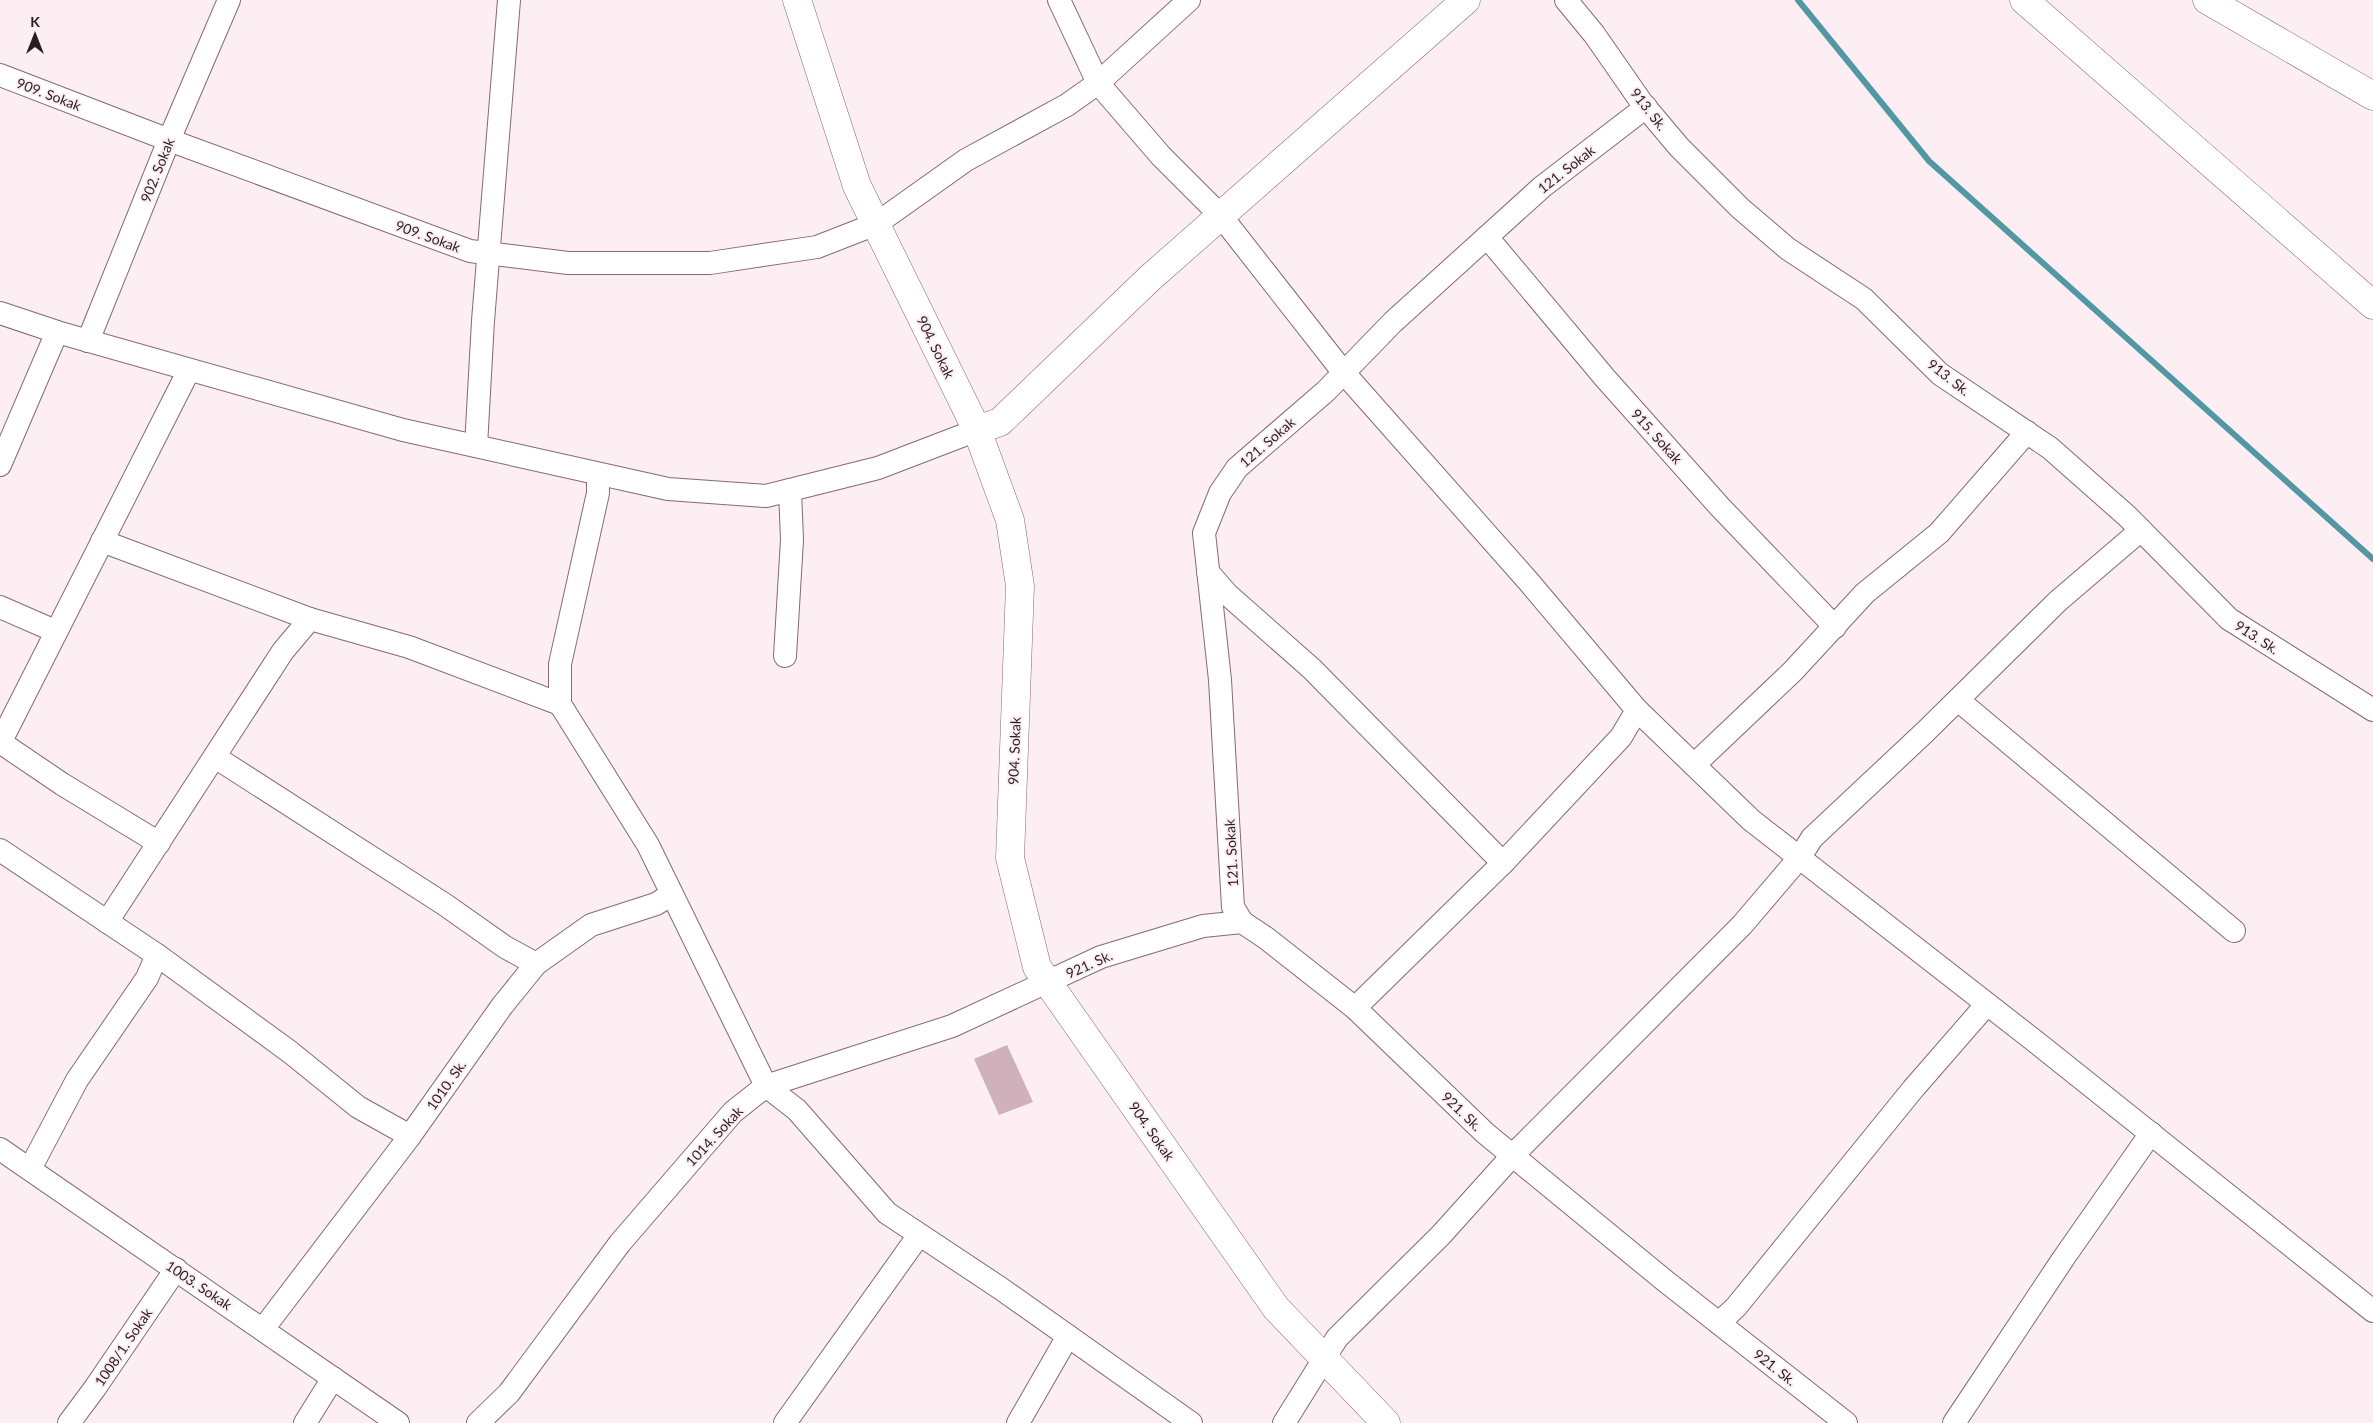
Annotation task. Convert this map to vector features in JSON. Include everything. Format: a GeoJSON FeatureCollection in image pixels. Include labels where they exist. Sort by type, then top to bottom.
{"type":"FeatureCollection","features":[{"type":"Feature","properties":{"kind":"street","name":"902. Sokak"},"geometry":{"type":"LineString","coordinates":[[88,341],[168,140],[229,0]]}},
{"type":"Feature","properties":{"kind":"street"},"geometry":{"type":"LineString","coordinates":[[476,446],[488,254],[509,0]]}},
{"type":"Feature","properties":{"kind":"street","name":"904. Sokak"},"geometry":{"type":"LineString","coordinates":[[797,0],[857,186],[977,430],[1010,520],[1020,586],[1010,858],[1037,967],[1276,1308],[1386,1423]]}},
{"type":"Feature","properties":{"kind":"street"},"geometry":{"type":"LineString","coordinates":[[1060,0],[1098,83],[1161,156],[1221,216],[1344,372],[1529,582],[1636,710],[1751,820],[1987,1004],[2373,1311]]}},
{"type":"Feature","properties":{"kind":"street","name":"909. Sokak"},"geometry":{"type":"LineString","coordinates":[[0,75],[168,140],[470,252],[568,263],[710,263],[817,247],[876,224],[966,160],[1067,105],[1098,83],[1189,0]]}},
{"type":"Feature","properties":{"kind":"street"},"geometry":{"type":"LineString","coordinates":[[0,313],[88,341],[403,430],[668,489],[766,496],[878,468],[1000,422],[1150,278],[1466,0]]}},
{"type":"Feature","properties":{"kind":"street","name":"913. Sk."},"geometry":{"type":"LineString","coordinates":[[1566,0],[1594,34],[1646,107],[1680,147],[1754,220],[1788,250],[1864,299],[1940,374],[2050,448],[2141,530],[2229,619],[2373,710]]}},
{"type":"Feature","properties":{"kind":"street"},"geometry":{"type":"LineString","coordinates":[[2024,0],[2053,23],[2373,305]]}},
{"type":"Feature","properties":{"kind":"street"},"geometry":{"type":"LineString","coordinates":[[2207,0],[2373,96]]}},
{"type":"Feature","properties":{"kind":"street","name":"121. Sokak"},"geometry":{"type":"LineString","coordinates":[[1242,922],[1233,907],[1220,680],[1204,533],[1220,493],[1237,468],[1344,372],[1393,322],[1542,187],[1646,107]]}},
{"type":"Feature","properties":{"kind":"street","name":"915. Sokak"},"geometry":{"type":"LineString","coordinates":[[1487,237],[1605,378],[1720,507],[1835,627]]}},
{"type":"Feature","properties":{"kind":"street"},"geometry":{"type":"LineString","coordinates":[[0,465],[57,332]]}},
{"type":"Feature","properties":{"kind":"street"},"geometry":{"type":"LineString","coordinates":[[159,843],[62,784],[0,743],[55,631],[189,370]]}},
{"type":"Feature","properties":{"kind":"street"},"geometry":{"type":"LineString","coordinates":[[1694,764],[1793,671],[1865,593],[1939,533],[2027,432]]}},
{"type":"Feature","properties":{"kind":"street"},"geometry":{"type":"LineString","coordinates":[[598,474],[598,493],[560,664],[560,704],[648,845],[766,1086],[797,1110],[887,1213],[1068,1336],[1191,1423]]}},
{"type":"Feature","properties":{"kind":"street"},"geometry":{"type":"LineString","coordinates":[[785,656],[792,540],[790,490]]}},
{"type":"Feature","properties":{"kind":"street"},"geometry":{"type":"LineString","coordinates":[[1284,1423],[1337,1338],[1441,1236],[1512,1156],[1742,925],[1800,857],[1812,838],[1958,700],[2058,601],[2141,530]]}},
{"type":"Feature","properties":{"kind":"street"},"geometry":{"type":"LineString","coordinates":[[102,541],[310,619],[409,647],[560,704]]}},
{"type":"Feature","properties":{"kind":"street"},"geometry":{"type":"LineString","coordinates":[[1208,572],[1227,594],[1312,668],[1503,863]]}},
{"type":"Feature","properties":{"kind":"street"},"geometry":{"type":"LineString","coordinates":[[0,607],[55,631]]}},
{"type":"Feature","properties":{"kind":"street"},"geometry":{"type":"LineString","coordinates":[[107,922],[283,652],[310,619]]}},
{"type":"Feature","properties":{"kind":"street"},"geometry":{"type":"LineString","coordinates":[[1958,700],[2234,931]]}},
{"type":"Feature","properties":{"kind":"street"},"geometry":{"type":"LineString","coordinates":[[1355,1008],[1503,863],[1621,737],[1636,710]]}},
{"type":"Feature","properties":{"kind":"street"},"geometry":{"type":"LineString","coordinates":[[215,757],[444,904],[505,946],[536,964]]}},
{"type":"Feature","properties":{"kind":"street"},"geometry":{"type":"LineString","coordinates":[[0,850],[157,955],[290,1052],[358,1107],[410,1136]]}},
{"type":"Feature","properties":{"kind":"street","name":"1010. Sk."},"geometry":{"type":"LineString","coordinates":[[263,1329],[410,1136],[502,1006],[536,964],[591,925],[656,904],[672,894]]}},
{"type":"Feature","properties":{"kind":"street","name":"921. Sk."},"geometry":{"type":"LineString","coordinates":[[1048,983],[1101,956],[1203,926],[1242,922],[1266,938],[1355,1008],[1485,1133],[1512,1156],[1846,1423]]}},
{"type":"Feature","properties":{"kind":"street"},"geometry":{"type":"LineString","coordinates":[[30,1169],[77,1080],[147,978],[157,955]]}},
{"type":"Feature","properties":{"kind":"street","name":"1014. Sokak"},"geometry":{"type":"LineString","coordinates":[[478,1423],[510,1393],[626,1236],[733,1112],[766,1086],[952,1026],[1048,983]]}},
{"type":"Feature","properties":{"kind":"street"},"geometry":{"type":"LineString","coordinates":[[1720,1324],[1803,1226],[1914,1089],[1987,1004]]}},
{"type":"Feature","properties":{"kind":"street"},"geometry":{"type":"LineString","coordinates":[[1954,1423],[2063,1259],[2151,1134]]}},
{"type":"Feature","properties":{"kind":"street","name":"1003. Sokak"},"geometry":{"type":"LineString","coordinates":[[1,1151],[176,1269],[398,1423]]}},
{"type":"Feature","properties":{"kind":"street"},"geometry":{"type":"LineString","coordinates":[[785,1423],[919,1235]]}},
{"type":"Feature","properties":{"kind":"street","name":"1008/1. Sokak"},"geometry":{"type":"LineString","coordinates":[[69,1423],[176,1269]]}},
{"type":"Feature","properties":{"kind":"street"},"geometry":{"type":"LineString","coordinates":[[1018,1423],[1068,1336]]}},
{"type":"Feature","properties":{"kind":"street"},"geometry":{"type":"LineString","coordinates":[[305,1423],[333,1378]]}},
{"type":"Feature","properties":{"kind":"building"},"geometry":{"type":"Polygon","coordinates":[[[1007,1045],[1033,1102],[999,1115],[974,1059],[1007,1045]]]}},
{"type":"Feature","properties":{"kind":"waterway"},"geometry":{"type":"LineString","coordinates":[[1798,0],[1929,161],[2373,559]]}}]}
